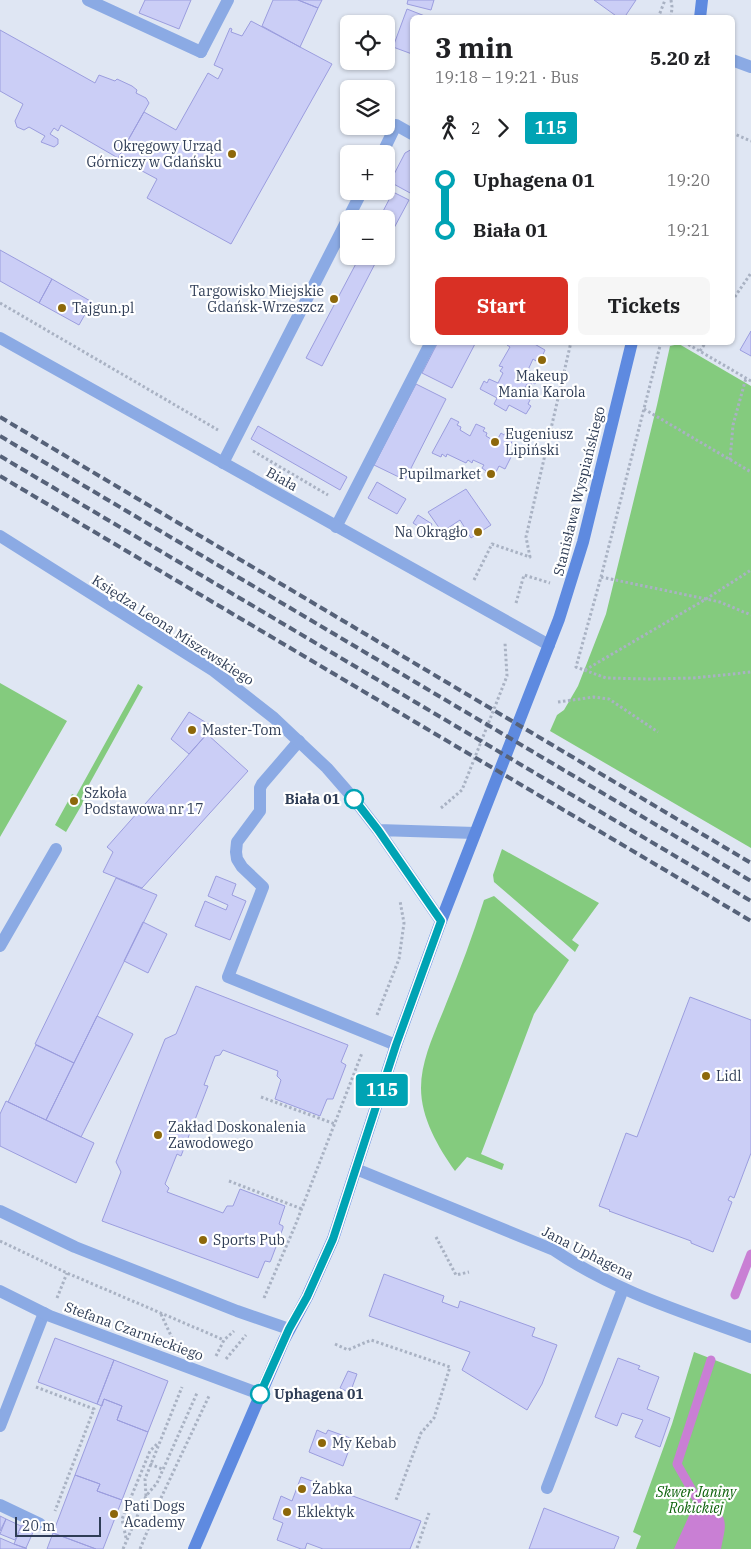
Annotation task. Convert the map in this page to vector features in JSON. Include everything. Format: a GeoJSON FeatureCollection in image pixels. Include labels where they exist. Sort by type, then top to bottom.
{"type":"FeatureCollection","features":[{"type":"Feature","properties":{"kind":"main road"},"geometry":{"type":"LineString","coordinates":[[700,15],[702,0]]}},
{"type":"Feature","properties":{"kind":"main road","name":"Stanisława Wyspiańskiego"},"geometry":{"type":"LineString","coordinates":[[549,646],[583,542],[631,345]]}},
{"type":"Feature","properties":{"kind":"main road"},"geometry":{"type":"LineString","coordinates":[[194,1549],[289,1329],[307,1297],[333,1239],[396,1045],[441,921],[549,646]]}},
{"type":"Feature","properties":{"kind":"street"},"geometry":{"type":"LineString","coordinates":[[88,0],[201,52],[228,0]]}},
{"type":"Feature","properties":{"kind":"street"},"geometry":{"type":"LineString","coordinates":[[735,61],[751,67]]}},
{"type":"Feature","properties":{"kind":"street"},"geometry":{"type":"LineString","coordinates":[[386,145],[396,125],[410,133]]}},
{"type":"Feature","properties":{"kind":"street"},"geometry":{"type":"LineString","coordinates":[[223,463],[357,200]]}},
{"type":"Feature","properties":{"kind":"street","name":"Biała"},"geometry":{"type":"LineString","coordinates":[[0,338],[549,646]]}},
{"type":"Feature","properties":{"kind":"street"},"geometry":{"type":"LineString","coordinates":[[336,527],[429,345]]}},
{"type":"Feature","properties":{"kind":"street","name":"Księdza Leona Miszewskiego"},"geometry":{"type":"LineString","coordinates":[[0,536],[214,671],[248,696],[327,768],[378,830],[441,921]]}},
{"type":"Feature","properties":{"kind":"street"},"geometry":{"type":"LineString","coordinates":[[299,741],[262,784],[260,788],[260,811],[237,842],[237,859],[242,867],[263,887],[228,977],[396,1045]]}},
{"type":"Feature","properties":{"kind":"street"},"geometry":{"type":"LineString","coordinates":[[378,830],[475,833]]}},
{"type":"Feature","properties":{"kind":"street"},"geometry":{"type":"LineString","coordinates":[[0,946],[56,849]]}},
{"type":"Feature","properties":{"kind":"street","name":"Jana Uphagena"},"geometry":{"type":"LineString","coordinates":[[356,1169],[554,1250],[623,1289],[751,1337]]}},
{"type":"Feature","properties":{"kind":"street"},"geometry":{"type":"LineString","coordinates":[[0,1211],[75,1247],[289,1329]]}},
{"type":"Feature","properties":{"kind":"street"},"geometry":{"type":"LineString","coordinates":[[547,1488],[623,1289]]}},
{"type":"Feature","properties":{"kind":"street","name":"Stefana Czarnieckiego"},"geometry":{"type":"LineString","coordinates":[[0,1291],[44,1313],[260,1394]]}},
{"type":"Feature","properties":{"kind":"street"},"geometry":{"type":"LineString","coordinates":[[0,1426],[44,1313]]}},
{"type":"Feature","properties":{"kind":"street"},"geometry":{"type":"LineString","coordinates":[[0,1505],[46,1521]]}},
{"type":"Feature","properties":{"kind":"path"},"geometry":{"type":"LineString","coordinates":[[659,15],[665,0]]}},
{"type":"Feature","properties":{"kind":"path"},"geometry":{"type":"LineString","coordinates":[[670,0],[671,15]]}},
{"type":"Feature","properties":{"kind":"path"},"geometry":{"type":"LineString","coordinates":[[735,134],[751,141]]}},
{"type":"Feature","properties":{"kind":"path"},"geometry":{"type":"LineString","coordinates":[[735,297],[751,273]]}},
{"type":"Feature","properties":{"kind":"path"},"geometry":{"type":"LineString","coordinates":[[0,303],[347,506]]}},
{"type":"Feature","properties":{"kind":"path"},"geometry":{"type":"LineString","coordinates":[[466,576],[474,580],[492,544],[530,557],[526,538],[570,345]]}},
{"type":"Feature","properties":{"kind":"path"},"geometry":{"type":"LineString","coordinates":[[660,345],[576,667],[606,678],[694,678],[751,672]]}},
{"type":"Feature","properties":{"kind":"path"},"geometry":{"type":"LineString","coordinates":[[690,345],[751,381]]}},
{"type":"Feature","properties":{"kind":"path"},"geometry":{"type":"LineString","coordinates":[[700,350],[704,345]]}},
{"type":"Feature","properties":{"kind":"path"},"geometry":{"type":"LineString","coordinates":[[730,460],[733,425],[746,378]]}},
{"type":"Feature","properties":{"kind":"path"},"geometry":{"type":"LineString","coordinates":[[644,409],[751,472]]}},
{"type":"Feature","properties":{"kind":"path"},"geometry":{"type":"LineString","coordinates":[[585,670],[706,599],[751,570]]}},
{"type":"Feature","properties":{"kind":"path"},"geometry":{"type":"LineString","coordinates":[[507,600],[516,605],[524,575]]}},
{"type":"Feature","properties":{"kind":"path"},"geometry":{"type":"LineString","coordinates":[[601,577],[720,602],[751,615]]}},
{"type":"Feature","properties":{"kind":"path"},"geometry":{"type":"LineString","coordinates":[[441,808],[462,790],[507,676],[505,644]]}},
{"type":"Feature","properties":{"kind":"path"},"geometry":{"type":"LineString","coordinates":[[558,702],[594,697],[609,700],[658,732]]}},
{"type":"Feature","properties":{"kind":"path"},"geometry":{"type":"LineString","coordinates":[[123,1549],[146,1496],[156,1483],[211,1376],[248,1333],[278,1268],[399,959],[404,923],[399,896]]}},
{"type":"Feature","properties":{"kind":"path"},"geometry":{"type":"LineString","coordinates":[[261,1097],[334,1124]]}},
{"type":"Feature","properties":{"kind":"path"},"geometry":{"type":"LineString","coordinates":[[228,1181],[302,1209]]}},
{"type":"Feature","properties":{"kind":"path"},"geometry":{"type":"LineString","coordinates":[[436,1237],[456,1275],[469,1272]]}},
{"type":"Feature","properties":{"kind":"path"},"geometry":{"type":"LineString","coordinates":[[0,1241],[67,1273],[224,1340]]}},
{"type":"Feature","properties":{"kind":"path"},"geometry":{"type":"LineString","coordinates":[[60,1290],[67,1273]]}},
{"type":"Feature","properties":{"kind":"path"},"geometry":{"type":"LineString","coordinates":[[140,1549],[224,1340],[240,1324],[255,1317]]}},
{"type":"Feature","properties":{"kind":"path"},"geometry":{"type":"LineString","coordinates":[[335,1344],[348,1350],[371,1340],[450,1367],[434,1418],[421,1433],[396,1500]]}},
{"type":"Feature","properties":{"kind":"path"},"geometry":{"type":"LineString","coordinates":[[18,1380],[94,1409],[46,1521]]}},
{"type":"Feature","properties":{"kind":"path"},"geometry":{"type":"LineString","coordinates":[[146,1496],[144,1479],[183,1384]]}},
{"type":"Feature","properties":{"kind":"path"},"geometry":{"type":"LineString","coordinates":[[346,1398],[352,1397],[358,1391]]}},
{"type":"Feature","properties":{"kind":"path"},"geometry":{"type":"LineString","coordinates":[[127,1540],[122,1519],[150,1451],[160,1442]]}},
{"type":"Feature","properties":{"kind":"path"},"geometry":{"type":"LineString","coordinates":[[150,1464],[162,1469]]}},
{"type":"Feature","properties":{"kind":"path"},"geometry":{"type":"LineString","coordinates":[[417,1548],[429,1513]]}},
{"type":"Feature","properties":{"kind":"green space"},"geometry":{"type":"Polygon","coordinates":[[[681,345],[751,386],[751,848],[550,731],[557,715],[564,710],[578,686],[606,614],[670,346],[681,345]]]}},
{"type":"Feature","properties":{"kind":"green space"},"geometry":{"type":"Polygon","coordinates":[[[0,683],[67,721],[0,837],[0,683]]]}},
{"type":"Feature","properties":{"kind":"green space"},"geometry":{"type":"Polygon","coordinates":[[[138,684],[143,687],[81,799],[84,801],[66,832],[55,825],[72,794],[76,796],[138,684]]]}},
{"type":"Feature","properties":{"kind":"green space"},"geometry":{"type":"Polygon","coordinates":[[[502,849],[599,903],[572,940],[579,945],[575,952],[494,882],[493,875],[502,849]]]}},
{"type":"Feature","properties":{"kind":"green space"},"geometry":{"type":"Polygon","coordinates":[[[494,896],[569,960],[534,1014],[481,1154],[504,1164],[502,1170],[467,1157],[455,1171],[437,1142],[427,1121],[422,1099],[422,1077],[430,1045],[484,900],[494,896]]]}},
{"type":"Feature","properties":{"kind":"green space","name":"Skwer Janiny Rokickiej"},"geometry":{"type":"Polygon","coordinates":[[[694,1352],[751,1374],[751,1549],[636,1549],[641,1536],[633,1532],[672,1424],[694,1352]]]}},
{"type":"Feature","properties":{"kind":"shaded area"},"geometry":{"type":"Polygon","coordinates":[[[712,1503],[722,1514],[725,1524],[721,1549],[674,1549],[692,1509],[712,1503]]]}},
{"type":"Feature","properties":{"kind":"building"},"geometry":{"type":"Polygon","coordinates":[[[145,0],[191,0],[179,29],[139,13],[145,0]]]}},
{"type":"Feature","properties":{"kind":"building"},"geometry":{"type":"Polygon","coordinates":[[[273,0],[298,0],[318,8],[300,47],[262,26],[273,0]]]}},
{"type":"Feature","properties":{"kind":"building"},"geometry":{"type":"Polygon","coordinates":[[[298,0],[322,0],[318,8],[298,0]]]}},
{"type":"Feature","properties":{"kind":"building"},"geometry":{"type":"Polygon","coordinates":[[[408,0],[434,0],[431,10],[407,4],[408,0]]]}},
{"type":"Feature","properties":{"kind":"building"},"geometry":{"type":"Polygon","coordinates":[[[594,0],[636,0],[626,15],[615,15],[594,0]]]}},
{"type":"Feature","properties":{"kind":"building"},"geometry":{"type":"Polygon","coordinates":[[[407,9],[422,15],[410,15],[410,53],[395,48],[395,42],[407,9]]]}},
{"type":"Feature","properties":{"kind":"building"},"geometry":{"type":"Polygon","coordinates":[[[251,21],[332,64],[231,244],[147,198],[157,179],[118,158],[144,112],[176,130],[208,73],[218,79],[223,69],[214,65],[230,28],[232,29],[231,32],[242,36],[251,21]]]}},
{"type":"Feature","properties":{"kind":"building"},"geometry":{"type":"Polygon","coordinates":[[[0,30],[95,83],[99,75],[115,81],[117,79],[132,86],[137,90],[136,93],[146,98],[149,103],[118,158],[61,125],[58,131],[54,128],[50,134],[58,139],[58,144],[54,147],[41,142],[45,136],[29,127],[24,130],[17,127],[15,121],[23,104],[0,91],[0,30]]]}},
{"type":"Feature","properties":{"kind":"building"},"geometry":{"type":"Polygon","coordinates":[[[410,150],[410,193],[395,185],[395,172],[405,153],[410,150]]]}},
{"type":"Feature","properties":{"kind":"building"},"geometry":{"type":"Polygon","coordinates":[[[395,193],[409,200],[395,226],[395,210],[384,210],[389,200],[395,200],[395,193]]]}},
{"type":"Feature","properties":{"kind":"building"},"geometry":{"type":"Polygon","coordinates":[[[0,250],[52,279],[39,303],[0,281],[0,250]]]}},
{"type":"Feature","properties":{"kind":"building"},"geometry":{"type":"Polygon","coordinates":[[[355,265],[374,265],[322,366],[306,358],[355,265]]]}},
{"type":"Feature","properties":{"kind":"building"},"geometry":{"type":"Polygon","coordinates":[[[52,279],[92,302],[79,325],[39,303],[52,279]]]}},
{"type":"Feature","properties":{"kind":"building"},"geometry":{"type":"Polygon","coordinates":[[[751,331],[751,356],[740,350],[751,331]]]}},
{"type":"Feature","properties":{"kind":"building"},"geometry":{"type":"Polygon","coordinates":[[[436,345],[474,345],[452,388],[422,373],[436,345]]]}},
{"type":"Feature","properties":{"kind":"building"},"geometry":{"type":"Polygon","coordinates":[[[507,345],[536,345],[545,350],[541,359],[538,357],[536,361],[533,359],[528,370],[539,376],[535,384],[532,382],[530,386],[527,384],[521,395],[530,400],[528,404],[531,406],[526,414],[509,405],[506,411],[494,404],[497,398],[480,389],[484,381],[487,383],[489,379],[498,383],[503,373],[500,371],[503,367],[499,366],[510,347],[507,345]]]}},
{"type":"Feature","properties":{"kind":"building"},"geometry":{"type":"Polygon","coordinates":[[[416,384],[446,399],[405,480],[374,465],[416,384]]]}},
{"type":"Feature","properties":{"kind":"building"},"geometry":{"type":"Polygon","coordinates":[[[451,418],[459,422],[457,425],[461,427],[460,430],[470,436],[476,424],[485,428],[483,431],[487,433],[486,436],[496,442],[501,433],[504,435],[506,432],[514,437],[506,454],[511,457],[505,469],[499,466],[493,478],[485,473],[486,471],[482,468],[484,465],[473,460],[472,463],[468,460],[466,463],[447,454],[446,457],[442,454],[441,457],[432,453],[451,418]]]}},
{"type":"Feature","properties":{"kind":"building"},"geometry":{"type":"Polygon","coordinates":[[[258,426],[347,477],[340,490],[251,439],[258,426]]]}},
{"type":"Feature","properties":{"kind":"building"},"geometry":{"type":"Polygon","coordinates":[[[377,482],[406,499],[397,514],[368,498],[377,482]]]}},
{"type":"Feature","properties":{"kind":"building"},"geometry":{"type":"Polygon","coordinates":[[[466,489],[491,525],[471,538],[460,520],[442,532],[428,512],[466,489]]]}},
{"type":"Feature","properties":{"kind":"building"},"geometry":{"type":"Polygon","coordinates":[[[418,515],[432,524],[427,532],[413,523],[418,515]]]}},
{"type":"Feature","properties":{"kind":"building"},"geometry":{"type":"Polygon","coordinates":[[[189,712],[213,727],[189,754],[171,739],[189,712]]]}},
{"type":"Feature","properties":{"kind":"building"},"geometry":{"type":"Polygon","coordinates":[[[207,734],[248,771],[142,888],[103,872],[113,852],[107,847],[207,734]]]}},
{"type":"Feature","properties":{"kind":"building"},"geometry":{"type":"Polygon","coordinates":[[[216,876],[236,884],[232,895],[246,901],[230,940],[195,926],[205,901],[226,910],[228,905],[208,896],[216,876]]]}},
{"type":"Feature","properties":{"kind":"building"},"geometry":{"type":"Polygon","coordinates":[[[116,878],[157,895],[74,1063],[35,1044],[116,878]]]}},
{"type":"Feature","properties":{"kind":"building"},"geometry":{"type":"Polygon","coordinates":[[[143,922],[167,934],[148,973],[124,961],[143,922]]]}},
{"type":"Feature","properties":{"kind":"building","name":"Zakład Doskonalenia Zawodowego"},"geometry":{"type":"Polygon","coordinates":[[[196,986],[348,1045],[341,1062],[346,1065],[333,1099],[327,1099],[320,1116],[275,1099],[281,1080],[277,1076],[278,1071],[223,1050],[220,1055],[215,1056],[204,1085],[208,1086],[181,1156],[177,1154],[165,1184],[169,1188],[167,1192],[223,1213],[227,1206],[233,1206],[240,1189],[285,1206],[279,1224],[283,1228],[271,1260],[270,1262],[265,1261],[258,1278],[102,1221],[121,1172],[116,1162],[165,1039],[176,1034],[196,986]]]}},
{"type":"Feature","properties":{"kind":"building","name":"Lidl"},"geometry":{"type":"Polygon","coordinates":[[[690,997],[751,1020],[751,1153],[734,1198],[730,1196],[728,1200],[732,1202],[713,1252],[691,1243],[691,1241],[599,1206],[626,1133],[637,1137],[690,997]]]}},
{"type":"Feature","properties":{"kind":"building"},"geometry":{"type":"Polygon","coordinates":[[[97,1016],[133,1034],[81,1137],[46,1120],[97,1016]]]}},
{"type":"Feature","properties":{"kind":"building"},"geometry":{"type":"Polygon","coordinates":[[[36,1045],[74,1063],[46,1120],[8,1102],[36,1045]]]}},
{"type":"Feature","properties":{"kind":"building"},"geometry":{"type":"Polygon","coordinates":[[[6,1101],[94,1143],[76,1183],[0,1146],[0,1114],[6,1101]]]}},
{"type":"Feature","properties":{"kind":"building"},"geometry":{"type":"Polygon","coordinates":[[[384,1274],[444,1296],[442,1302],[458,1308],[460,1301],[535,1328],[532,1336],[557,1345],[542,1384],[527,1410],[462,1370],[470,1352],[369,1316],[384,1274]]]}},
{"type":"Feature","properties":{"kind":"building"},"geometry":{"type":"Polygon","coordinates":[[[55,1338],[114,1360],[97,1404],[38,1382],[55,1338]]]}},
{"type":"Feature","properties":{"kind":"building"},"geometry":{"type":"Polygon","coordinates":[[[618,1358],[640,1366],[638,1369],[659,1377],[647,1409],[670,1418],[660,1447],[635,1437],[643,1420],[622,1413],[617,1426],[595,1417],[618,1358]]]}},
{"type":"Feature","properties":{"kind":"building"},"geometry":{"type":"Polygon","coordinates":[[[114,1360],[168,1381],[148,1432],[117,1420],[122,1406],[104,1399],[102,1406],[97,1404],[114,1360]]]}},
{"type":"Feature","properties":{"kind":"building"},"geometry":{"type":"Polygon","coordinates":[[[348,1371],[357,1374],[350,1393],[340,1388],[348,1371]]]}},
{"type":"Feature","properties":{"kind":"building"},"geometry":{"type":"Polygon","coordinates":[[[104,1399],[122,1406],[117,1420],[148,1432],[122,1500],[97,1491],[100,1484],[75,1475],[104,1399]]]}},
{"type":"Feature","properties":{"kind":"building"},"geometry":{"type":"Polygon","coordinates":[[[317,1430],[326,1434],[328,1430],[353,1439],[343,1466],[309,1452],[317,1430]]]}},
{"type":"Feature","properties":{"kind":"building"},"geometry":{"type":"Polygon","coordinates":[[[75,1475],[100,1484],[97,1491],[122,1500],[103,1549],[96,1549],[53,1533],[75,1475]]]}},
{"type":"Feature","properties":{"kind":"building"},"geometry":{"type":"Polygon","coordinates":[[[301,1477],[421,1521],[410,1549],[323,1549],[307,1543],[305,1549],[301,1549],[277,1540],[283,1523],[273,1519],[281,1496],[292,1501],[301,1477]]]}},
{"type":"Feature","properties":{"kind":"building"},"geometry":{"type":"Polygon","coordinates":[[[544,1508],[619,1537],[614,1549],[529,1549],[544,1508]]]}},
{"type":"Feature","properties":{"kind":"building"},"geometry":{"type":"Polygon","coordinates":[[[0,1516],[6,1519],[0,1531],[0,1516]]]}},
{"type":"Feature","properties":{"kind":"building"},"geometry":{"type":"Polygon","coordinates":[[[6,1519],[21,1526],[15,1540],[0,1534],[6,1519]]]}},
{"type":"Feature","properties":{"kind":"building"},"geometry":{"type":"Polygon","coordinates":[[[22,1525],[34,1530],[26,1548],[14,1544],[22,1525]]]}},
{"type":"Feature","properties":{"kind":"building"},"geometry":{"type":"Polygon","coordinates":[[[53,1533],[96,1549],[47,1549],[53,1533]]]}},
{"type":"Feature","properties":{"kind":"building"},"geometry":{"type":"Polygon","coordinates":[[[0,1538],[14,1544],[27,1549],[0,1549],[0,1538]]]}},
{"type":"Feature","properties":{"kind":"waterway"},"geometry":{"type":"LineString","coordinates":[[735,1295],[751,1254]]}},
{"type":"Feature","properties":{"kind":"waterway"},"geometry":{"type":"LineString","coordinates":[[702,1516],[701,1506],[677,1464],[711,1360]]}},
{"type":"Feature","properties":{"kind":"railway"},"geometry":{"type":"LineString","coordinates":[[0,417],[751,863]]}},
{"type":"Feature","properties":{"kind":"railway"},"geometry":{"type":"LineString","coordinates":[[0,436],[751,881]]}},
{"type":"Feature","properties":{"kind":"railway"},"geometry":{"type":"LineString","coordinates":[[0,456],[751,901]]}},
{"type":"Feature","properties":{"kind":"railway"},"geometry":{"type":"LineString","coordinates":[[0,476],[751,921]]}},
{"type":"Feature","properties":{"kind":"bus line","name":"115"},"geometry":{"type":"LineString","coordinates":[[260,1394],[333,1239],[396,1045],[441,921],[408,876],[378,830],[354,799]]}},
{"type":"Feature","properties":{"kind":"place","name":"Okręgowy Urząd Górniczy w Gdańsku"},"geometry":{"type":"Point","coordinates":[232,154]}},
{"type":"Feature","properties":{"kind":"place","name":"Targowisko Miejskie Gdańsk-Wrzeszcz"},"geometry":{"type":"Point","coordinates":[334,299]}},
{"type":"Feature","properties":{"kind":"place","name":"Tajgun.pl"},"geometry":{"type":"Point","coordinates":[62,308]}},
{"type":"Feature","properties":{"kind":"place","name":"Makeup Mania Karola"},"geometry":{"type":"Point","coordinates":[542,360]}},
{"type":"Feature","properties":{"kind":"place","name":"Eugeniusz Lipiński"},"geometry":{"type":"Point","coordinates":[495,442]}},
{"type":"Feature","properties":{"kind":"place","name":"Pupilmarket"},"geometry":{"type":"Point","coordinates":[491,474]}},
{"type":"Feature","properties":{"kind":"place","name":"Na Okrągło"},"geometry":{"type":"Point","coordinates":[478,532]}},
{"type":"Feature","properties":{"kind":"place","name":"Master-Tom"},"geometry":{"type":"Point","coordinates":[192,730]}},
{"type":"Feature","properties":{"kind":"place","name":"Biała 01"},"geometry":{"type":"Point","coordinates":[354,799]}},
{"type":"Feature","properties":{"kind":"place","name":"Szkoła Podstawowa nr 17"},"geometry":{"type":"Point","coordinates":[74,801]}},
{"type":"Feature","properties":{"kind":"place","name":"Lidl"},"geometry":{"type":"Point","coordinates":[706,1076]}},
{"type":"Feature","properties":{"kind":"place","name":"Zakład Doskonalenia Zawodowego"},"geometry":{"type":"Point","coordinates":[158,1135]}},
{"type":"Feature","properties":{"kind":"place","name":"Sports Pub"},"geometry":{"type":"Point","coordinates":[203,1240]}},
{"type":"Feature","properties":{"kind":"place","name":"Uphagena 01"},"geometry":{"type":"Point","coordinates":[260,1394]}},
{"type":"Feature","properties":{"kind":"place","name":"My Kebab"},"geometry":{"type":"Point","coordinates":[322,1443]}},
{"type":"Feature","properties":{"kind":"place","name":"Żabka"},"geometry":{"type":"Point","coordinates":[302,1489]}},
{"type":"Feature","properties":{"kind":"place","name":"Eklektyk"},"geometry":{"type":"Point","coordinates":[287,1512]}},
{"type":"Feature","properties":{"kind":"place","name":"Pati Dogs Academy"},"geometry":{"type":"Point","coordinates":[114,1514]}}]}
